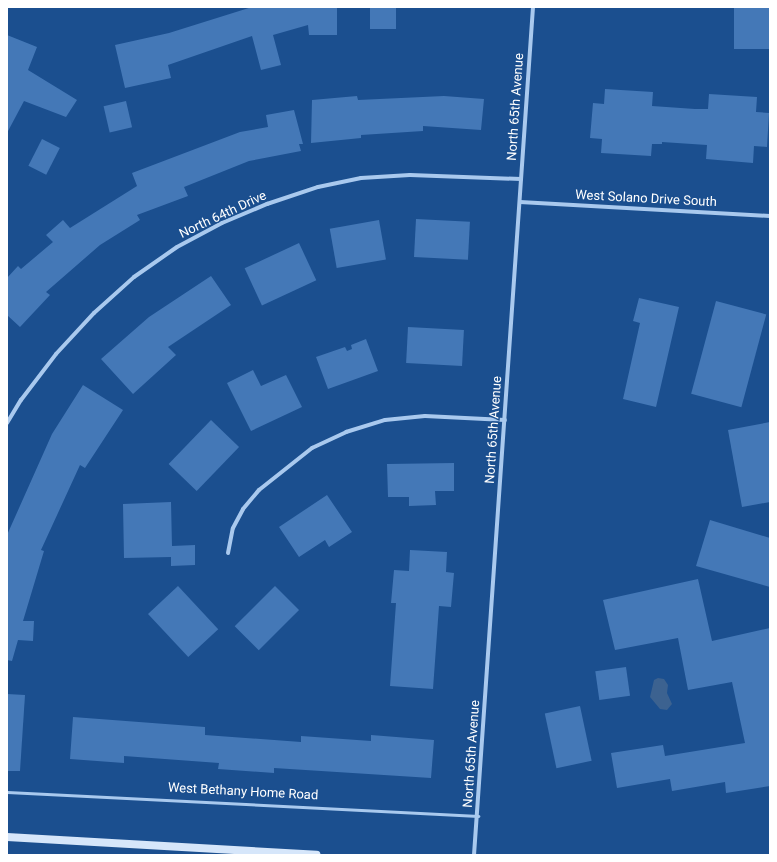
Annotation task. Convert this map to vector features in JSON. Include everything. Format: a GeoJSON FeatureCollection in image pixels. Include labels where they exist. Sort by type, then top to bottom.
{"type":"FeatureCollection","features":[{"type":"Feature","properties":{"kind":"main road"},"geometry":{"type":"LineString","coordinates":[[7,837],[316,855]]}},
{"type":"Feature","properties":{"kind":"street","name":"North 65th Avenue"},"geometry":{"type":"LineString","coordinates":[[474,855],[478,816],[533,7]]}},
{"type":"Feature","properties":{"kind":"street","name":"North 64th Drive"},"geometry":{"type":"LineString","coordinates":[[7,423],[21,400],[56,354],[94,313],[134,278],[177,247],[222,223],[267,204],[318,188],[361,178],[410,175],[521,179]]}},
{"type":"Feature","properties":{"kind":"street","name":"West Solano Drive South"},"geometry":{"type":"LineString","coordinates":[[520,202],[770,216]]}},
{"type":"Feature","properties":{"kind":"street"},"geometry":{"type":"LineString","coordinates":[[228,553],[233,528],[243,509],[258,490],[312,448],[346,432],[385,420],[425,416],[505,420]]}},
{"type":"Feature","properties":{"kind":"lane","name":"West Bethany Home Road"},"geometry":{"type":"LineString","coordinates":[[7,792],[478,816]]}},
{"type":"Feature","properties":{"kind":"water"},"geometry":{"type":"Polygon","coordinates":[[[658,678],[664,679],[668,685],[667,693],[672,704],[667,710],[660,709],[650,697],[654,680],[658,678]]]}},
{"type":"Feature","properties":{"kind":"building"},"geometry":{"type":"Polygon","coordinates":[[[252,7],[337,7],[337,35],[309,35],[308,25],[273,35],[281,65],[261,70],[252,36],[168,65],[171,78],[125,88],[115,45],[169,33],[252,7]]]}},
{"type":"Feature","properties":{"kind":"building"},"geometry":{"type":"Polygon","coordinates":[[[370,7],[396,7],[396,29],[370,29],[370,7]]]}},
{"type":"Feature","properties":{"kind":"building"},"geometry":{"type":"Polygon","coordinates":[[[734,7],[770,7],[770,49],[734,49],[734,7]]]}},
{"type":"Feature","properties":{"kind":"building"},"geometry":{"type":"Polygon","coordinates":[[[7,35],[37,47],[28,70],[77,100],[66,117],[24,101],[7,133],[7,35]]]}},
{"type":"Feature","properties":{"kind":"building"},"geometry":{"type":"Polygon","coordinates":[[[605,89],[653,92],[652,106],[695,109],[708,109],[709,94],[757,97],[756,112],[769,113],[767,147],[754,146],[753,163],[706,159],[707,145],[662,142],[662,144],[652,144],[651,156],[601,153],[602,139],[590,138],[593,103],[604,104],[605,89]]]}},
{"type":"Feature","properties":{"kind":"building"},"geometry":{"type":"Polygon","coordinates":[[[357,96],[358,100],[444,96],[484,99],[481,130],[423,126],[423,131],[361,135],[361,138],[311,143],[312,100],[357,96]]]}},
{"type":"Feature","properties":{"kind":"building"},"geometry":{"type":"Polygon","coordinates":[[[126,101],[132,127],[110,132],[104,106],[126,101]]]}},
{"type":"Feature","properties":{"kind":"building"},"geometry":{"type":"Polygon","coordinates":[[[294,110],[303,144],[299,144],[301,151],[249,161],[184,187],[188,196],[137,215],[140,220],[100,245],[46,292],[50,295],[20,327],[7,315],[7,278],[18,266],[21,269],[53,242],[46,235],[63,220],[70,228],[137,186],[132,173],[240,132],[268,127],[266,115],[294,110]]]}},
{"type":"Feature","properties":{"kind":"building"},"geometry":{"type":"Polygon","coordinates":[[[42,139],[60,148],[46,175],[28,166],[42,139]]]}},
{"type":"Feature","properties":{"kind":"building"},"geometry":{"type":"Polygon","coordinates":[[[416,219],[470,222],[468,260],[414,257],[416,219]]]}},
{"type":"Feature","properties":{"kind":"building"},"geometry":{"type":"Polygon","coordinates":[[[379,220],[386,259],[337,268],[330,229],[379,220]]]}},
{"type":"Feature","properties":{"kind":"building"},"geometry":{"type":"Polygon","coordinates":[[[299,243],[316,280],[262,306],[245,268],[299,243]]]}},
{"type":"Feature","properties":{"kind":"building"},"geometry":{"type":"Polygon","coordinates":[[[211,276],[231,305],[168,347],[176,355],[133,394],[101,359],[149,317],[211,276]]]}},
{"type":"Feature","properties":{"kind":"building"},"geometry":{"type":"Polygon","coordinates":[[[639,298],[679,307],[656,407],[623,399],[640,323],[633,321],[639,298]]]}},
{"type":"Feature","properties":{"kind":"building"},"geometry":{"type":"Polygon","coordinates":[[[716,301],[766,314],[741,407],[691,394],[716,301]]]}},
{"type":"Feature","properties":{"kind":"building"},"geometry":{"type":"Polygon","coordinates":[[[408,327],[464,330],[462,366],[406,363],[408,327]]]}},
{"type":"Feature","properties":{"kind":"building"},"geometry":{"type":"Polygon","coordinates":[[[366,339],[378,371],[328,389],[316,357],[345,347],[347,351],[352,349],[351,345],[366,339]]]}},
{"type":"Feature","properties":{"kind":"building"},"geometry":{"type":"Polygon","coordinates":[[[253,370],[261,386],[286,375],[302,407],[251,431],[227,383],[253,370]]]}},
{"type":"Feature","properties":{"kind":"building"},"geometry":{"type":"Polygon","coordinates":[[[83,385],[123,410],[85,468],[80,465],[41,550],[44,551],[23,621],[34,621],[33,641],[18,640],[12,661],[7,660],[7,535],[52,434],[83,385]]]}},
{"type":"Feature","properties":{"kind":"building"},"geometry":{"type":"Polygon","coordinates":[[[211,420],[239,447],[197,491],[169,464],[211,420]]]}},
{"type":"Feature","properties":{"kind":"building"},"geometry":{"type":"Polygon","coordinates":[[[770,422],[770,502],[742,507],[728,430],[770,422]]]}},
{"type":"Feature","properties":{"kind":"building"},"geometry":{"type":"Polygon","coordinates":[[[454,463],[454,491],[435,491],[436,505],[409,506],[409,497],[388,497],[387,464],[454,463]]]}},
{"type":"Feature","properties":{"kind":"building"},"geometry":{"type":"Polygon","coordinates":[[[327,495],[352,532],[329,547],[325,540],[299,557],[279,527],[327,495]]]}},
{"type":"Feature","properties":{"kind":"building"},"geometry":{"type":"Polygon","coordinates":[[[171,502],[172,546],[195,545],[195,565],[171,566],[171,557],[124,558],[123,504],[171,502]]]}},
{"type":"Feature","properties":{"kind":"building"},"geometry":{"type":"Polygon","coordinates":[[[710,520],[770,538],[770,587],[696,566],[710,520]]]}},
{"type":"Feature","properties":{"kind":"building"},"geometry":{"type":"Polygon","coordinates":[[[410,550],[447,552],[446,572],[454,573],[451,607],[439,606],[433,689],[390,686],[396,603],[391,603],[394,570],[409,571],[410,550]]]}},
{"type":"Feature","properties":{"kind":"building"},"geometry":{"type":"Polygon","coordinates":[[[698,579],[712,641],[770,628],[770,786],[726,793],[725,782],[672,791],[670,779],[617,788],[611,753],[663,745],[665,756],[745,743],[732,682],[688,690],[678,638],[615,650],[603,600],[698,579]]]}},
{"type":"Feature","properties":{"kind":"building"},"geometry":{"type":"Polygon","coordinates":[[[178,586],[218,629],[188,657],[148,614],[178,586]]]}},
{"type":"Feature","properties":{"kind":"building"},"geometry":{"type":"Polygon","coordinates":[[[275,586],[299,610],[259,650],[235,626],[275,586]]]}},
{"type":"Feature","properties":{"kind":"building"},"geometry":{"type":"Polygon","coordinates":[[[626,667],[630,696],[599,700],[595,671],[626,667]]]}},
{"type":"Feature","properties":{"kind":"building"},"geometry":{"type":"Polygon","coordinates":[[[7,694],[25,695],[20,771],[7,771],[7,694]]]}},
{"type":"Feature","properties":{"kind":"building"},"geometry":{"type":"Polygon","coordinates":[[[580,706],[592,761],[556,768],[545,713],[580,706]]]}},
{"type":"Feature","properties":{"kind":"building"},"geometry":{"type":"Polygon","coordinates":[[[73,717],[205,727],[205,735],[301,742],[301,736],[371,741],[371,735],[434,740],[431,778],[274,768],[274,773],[218,769],[219,763],[124,756],[124,763],[70,759],[73,717]]]}}]}
